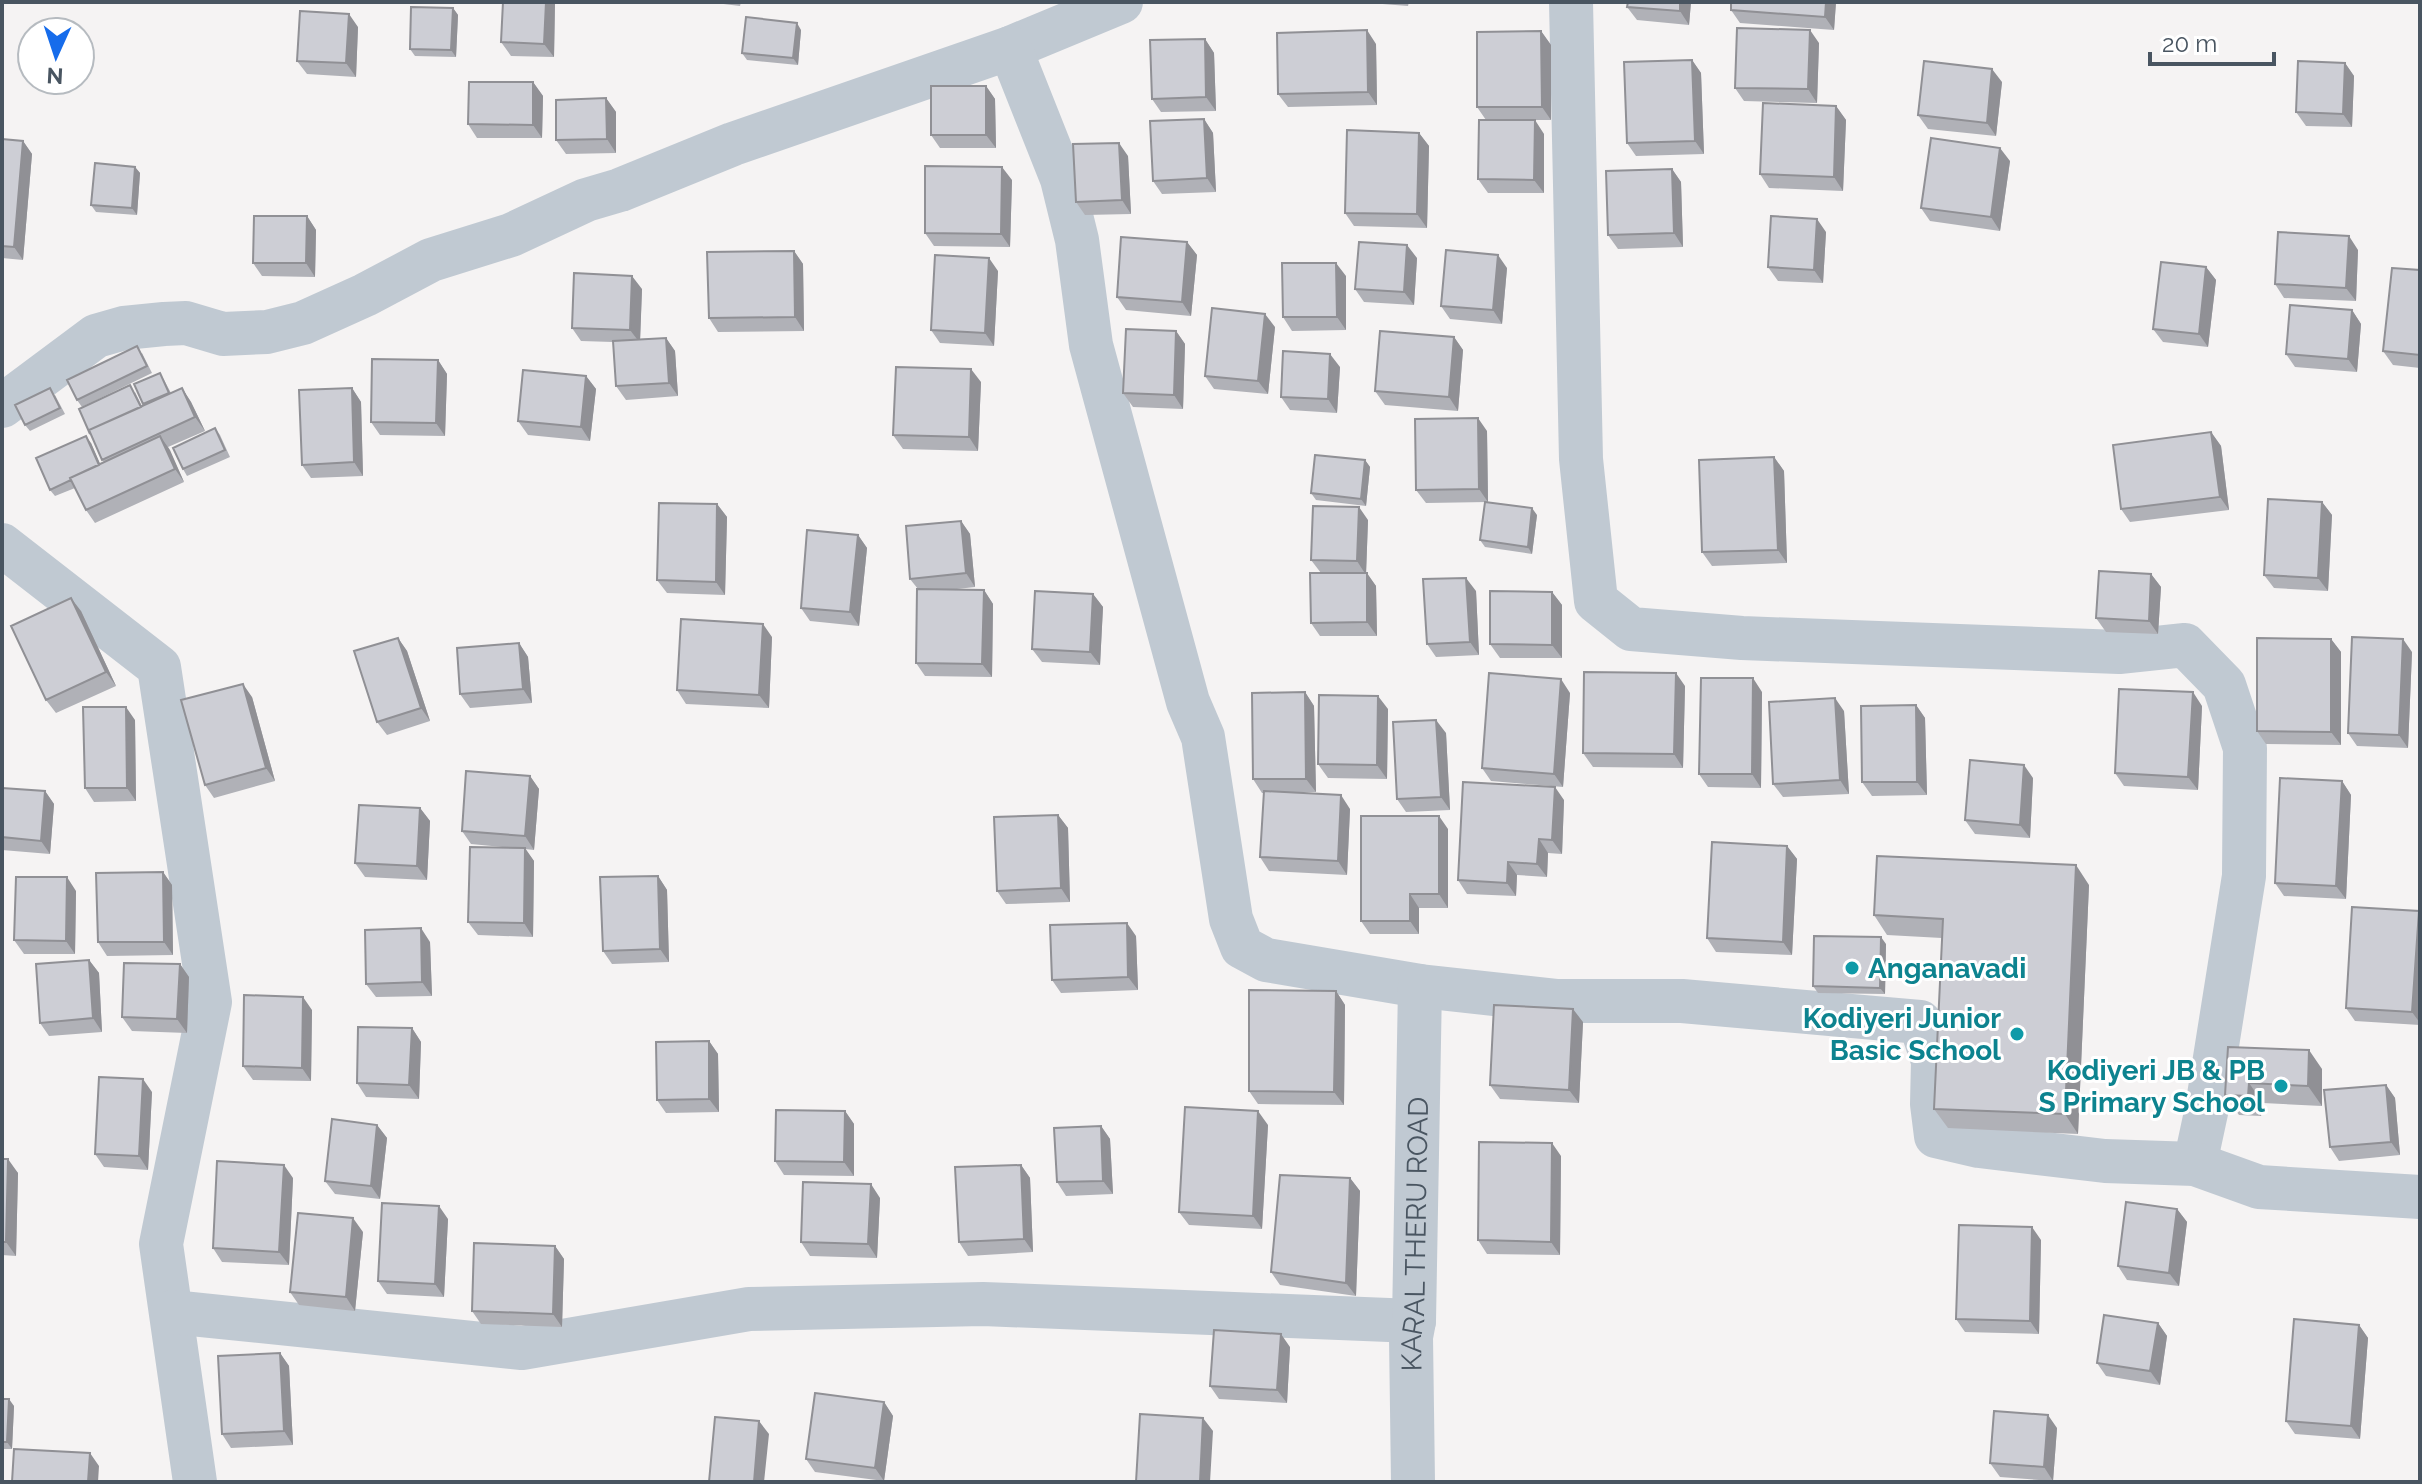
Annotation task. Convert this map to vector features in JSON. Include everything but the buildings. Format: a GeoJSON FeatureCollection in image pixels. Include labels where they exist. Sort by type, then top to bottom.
{"type":"FeatureCollection","features":[{"type":"Feature","properties":{"kind":"street"},"geometry":{"type":"LineString","coordinates":[[2,406],[96,336],[124,328],[164,324],[186,323],[223,334],[267,332],[303,323],[431,260],[511,235],[586,200],[620,190],[733,144],[1010,48],[1121,2]]}},
{"type":"Feature","properties":{"kind":"street"},"geometry":{"type":"LineString","coordinates":[[1571,2],[1581,459],[1596,601],[1631,629],[1742,638],[2119,652],[2185,645],[2224,685],[2245,748],[2244,876],[2207,1108],[2195,1164]]}},
{"type":"Feature","properties":{"kind":"street"},"geometry":{"type":"LineString","coordinates":[[1010,48],[1062,179],[1077,240],[1091,345],[1188,702],[1203,737],[1231,919],[1242,947],[1266,960],[1420,986],[1558,1001],[1682,1001],[1920,1022],[1933,1061],[1932,1104],[1936,1136],[1979,1146],[2105,1161],[2195,1164],[2259,1187],[2420,1197]]}},
{"type":"Feature","properties":{"kind":"street"},"geometry":{"type":"LineString","coordinates":[[2,545],[159,667],[210,1002],[161,1244],[195,1482]]}},
{"type":"Feature","properties":{"kind":"street","name":"KARAL THERU ROAD"},"geometry":{"type":"LineString","coordinates":[[1413,1482],[1411,1337],[1414,1321],[1420,986]]}},
{"type":"Feature","properties":{"kind":"street"},"geometry":{"type":"LineString","coordinates":[[172,1312],[522,1348],[749,1309],[983,1304],[1414,1321]]}},
{"type":"Feature","properties":{"kind":"place","name":"Anganavadi"},"geometry":{"type":"Point","coordinates":[1852,968]}},
{"type":"Feature","properties":{"kind":"place","name":"Kodiyeri Junior Basic School"},"geometry":{"type":"Point","coordinates":[2017,1034]}},
{"type":"Feature","properties":{"kind":"place","name":"Kodiyeri JB & PB S Primary School"},"geometry":{"type":"Point","coordinates":[2281,1086]}}]}
